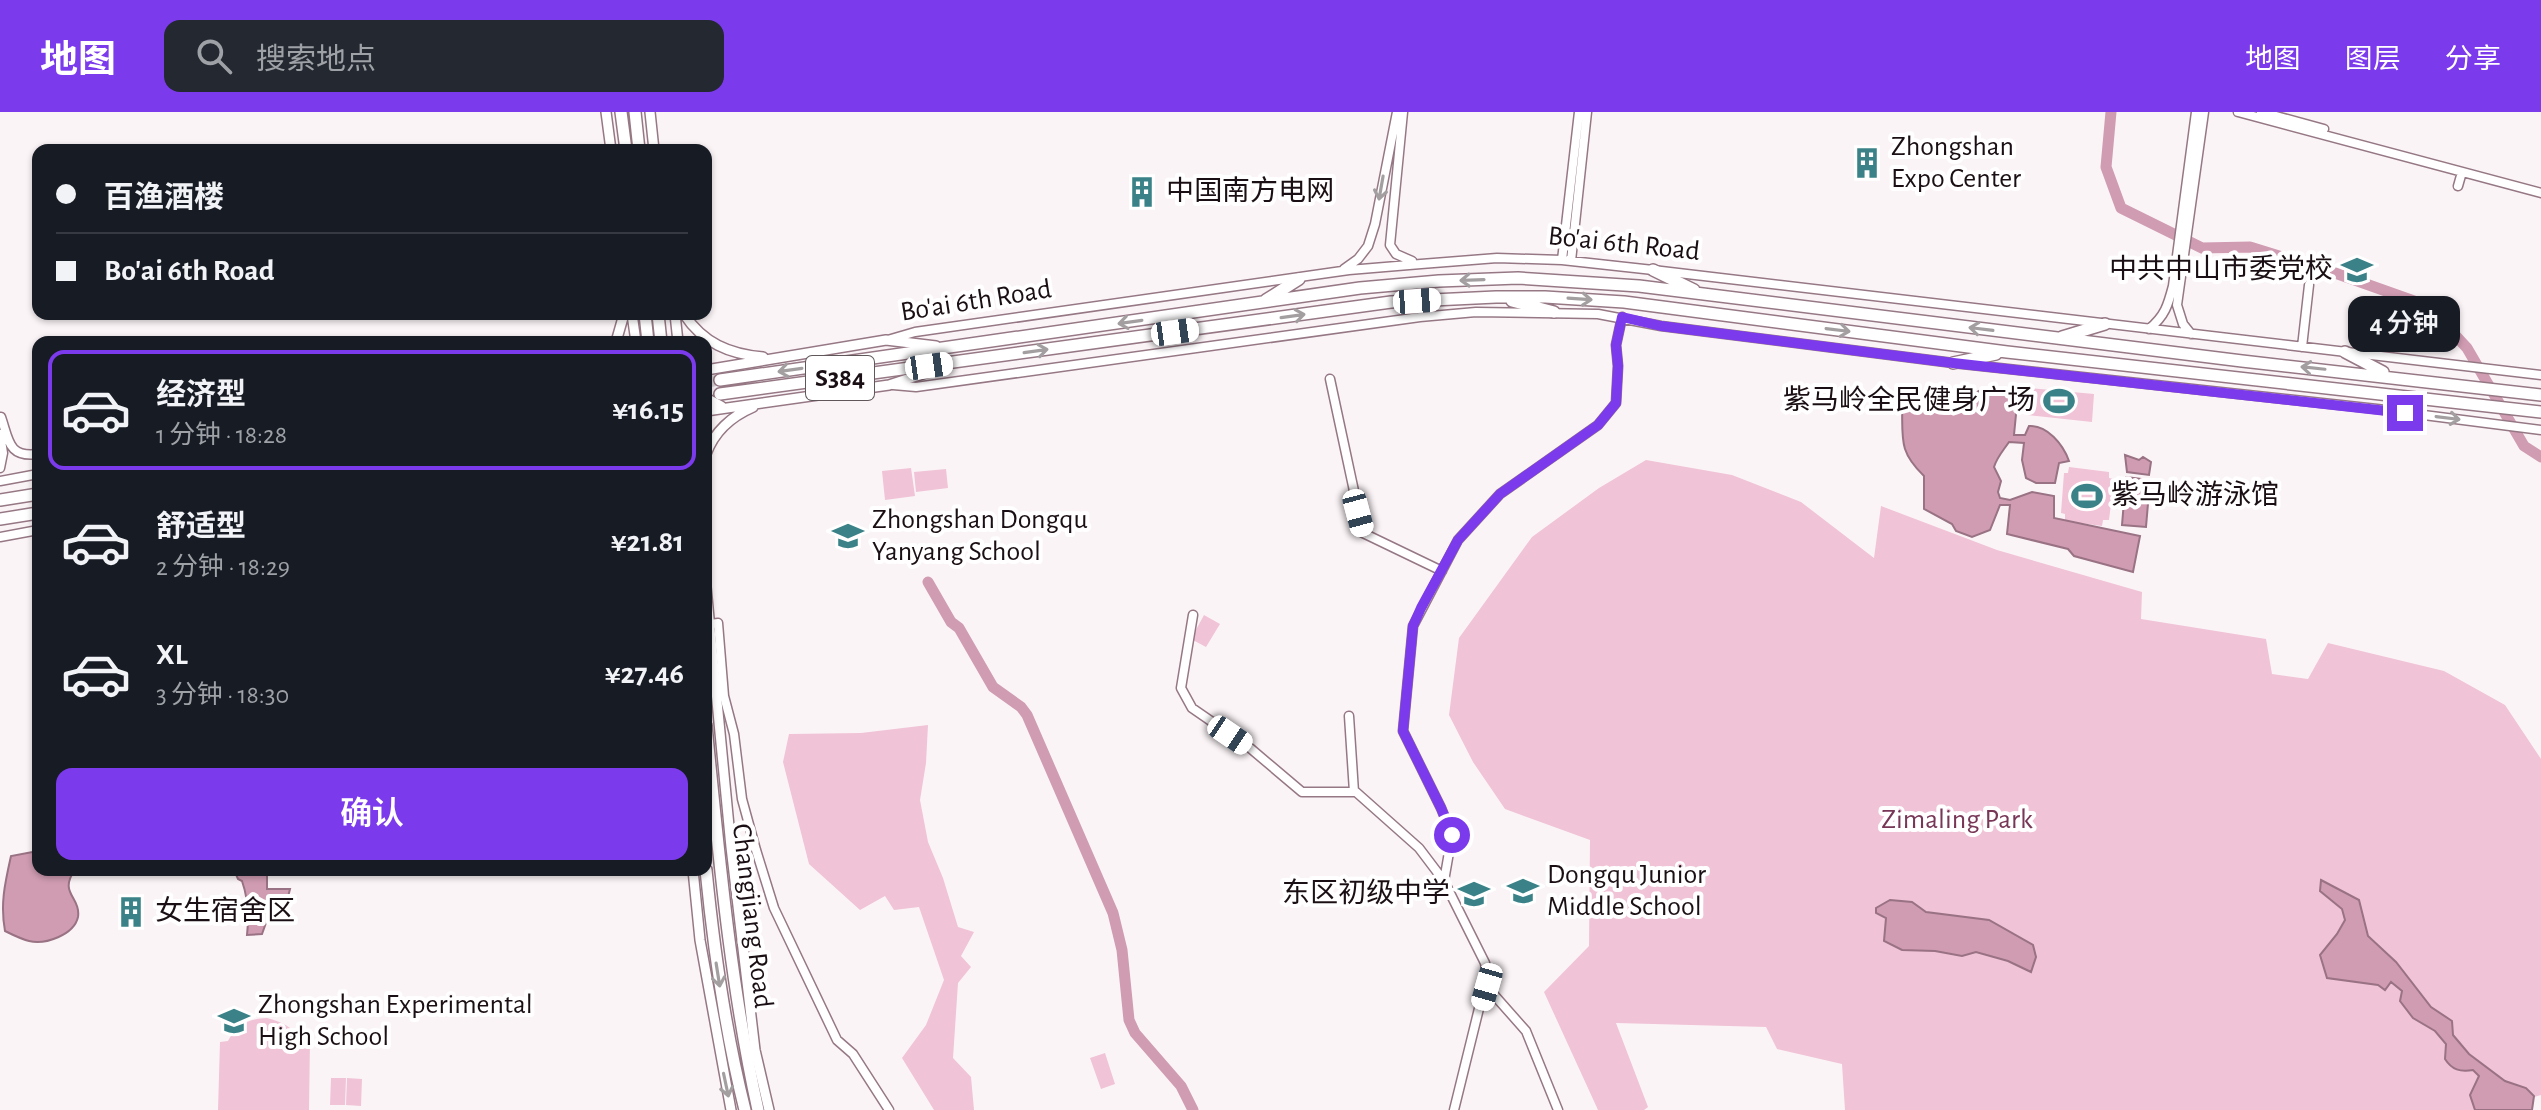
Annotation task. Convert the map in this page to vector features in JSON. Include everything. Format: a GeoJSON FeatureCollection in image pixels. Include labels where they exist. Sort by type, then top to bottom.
{"type":"FeatureCollection","features":[{"type":"Feature","properties":{"kind":"highway"},"geometry":{"type":"LineString","coordinates":[[621,112],[625,144]]}},
{"type":"Feature","properties":{"kind":"highway"},"geometry":{"type":"LineString","coordinates":[[635,112],[638,144]]}},
{"type":"Feature","properties":{"kind":"highway"},"geometry":{"type":"LineString","coordinates":[[1653,270],[1706,295]]}},
{"type":"Feature","properties":{"kind":"highway","name":"Bo'ai 6th Road"},"geometry":{"type":"LineString","coordinates":[[714,373],[952,347],[1360,288],[1518,278],[1639,286],[2541,395]]}},
{"type":"Feature","properties":{"kind":"highway"},"geometry":{"type":"LineString","coordinates":[[1261,303],[1299,279]]}},
{"type":"Feature","properties":{"kind":"highway"},"geometry":{"type":"LineString","coordinates":[[1496,297],[1554,312]]}},
{"type":"Feature","properties":{"kind":"highway","name":"Bo'ai 6th Road"},"geometry":{"type":"LineString","coordinates":[[720,394],[1391,302],[1545,297],[1624,302],[2007,352],[2541,412]]}},
{"type":"Feature","properties":{"kind":"highway"},"geometry":{"type":"LineString","coordinates":[[2058,339],[2105,324]]}},
{"type":"Feature","properties":{"kind":"highway"},"geometry":{"type":"LineString","coordinates":[[1953,363],[2007,352]]}},
{"type":"Feature","properties":{"kind":"highway"},"geometry":{"type":"LineString","coordinates":[[2345,352],[2390,376]]}},
{"type":"Feature","properties":{"kind":"highway"},"geometry":{"type":"LineString","coordinates":[[0,500],[32,495]]}},
{"type":"Feature","properties":{"kind":"highway"},"geometry":{"type":"LineString","coordinates":[[0,519],[32,514]]}},
{"type":"Feature","properties":{"kind":"highway","name":"Changjiang Road"},"geometry":{"type":"LineString","coordinates":[[712,783],[727,932],[746,1056],[758,1110]]}},
{"type":"Feature","properties":{"kind":"highway","name":"Changjiang Road"},"geometry":{"type":"LineString","coordinates":[[707,876],[731,1056],[745,1110]]}},
{"type":"Feature","properties":{"kind":"main road"},"geometry":{"type":"LineString","coordinates":[[606,112],[610,144]]}},
{"type":"Feature","properties":{"kind":"main road"},"geometry":{"type":"LineString","coordinates":[[650,112],[653,144]]}},
{"type":"Feature","properties":{"kind":"main road"},"geometry":{"type":"LineString","coordinates":[[683,320],[702,336]]}},
{"type":"Feature","properties":{"kind":"main road"},"geometry":{"type":"LineString","coordinates":[[886,340],[952,347]]}},
{"type":"Feature","properties":{"kind":"main road","name":"Bo'ai 6th Road"},"geometry":{"type":"LineString","coordinates":[[714,373],[774,359],[886,340]]}},
{"type":"Feature","properties":{"kind":"main road"},"geometry":{"type":"LineString","coordinates":[[712,344],[739,355],[774,359]]}},
{"type":"Feature","properties":{"kind":"main road"},"geometry":{"type":"LineString","coordinates":[[712,410],[889,385],[959,362]]}},
{"type":"Feature","properties":{"kind":"main road"},"geometry":{"type":"LineString","coordinates":[[712,401],[725,407]]}},
{"type":"Feature","properties":{"kind":"main road"},"geometry":{"type":"LineString","coordinates":[[712,440],[741,413],[767,402]]}},
{"type":"Feature","properties":{"kind":"main road"},"geometry":{"type":"LineString","coordinates":[[712,645],[755,1050],[769,1110]]}},
{"type":"Feature","properties":{"kind":"main road"},"geometry":{"type":"LineString","coordinates":[[712,742],[725,781]]}},
{"type":"Feature","properties":{"kind":"main road"},"geometry":{"type":"LineString","coordinates":[[695,876],[700,940],[731,1110]]}},
{"type":"Feature","properties":{"kind":"main road"},"geometry":{"type":"LineString","coordinates":[[696,876],[711,925]]}},
{"type":"Feature","properties":{"kind":"main road"},"geometry":{"type":"LineString","coordinates":[[727,932],[735,884]]}},
{"type":"Feature","properties":{"kind":"street"},"geometry":{"type":"LineString","coordinates":[[1400,112],[1390,245],[1405,260],[1421,264]]}},
{"type":"Feature","properties":{"kind":"street"},"geometry":{"type":"LineString","coordinates":[[1339,272],[1358,259],[1368,246],[1400,112]]}},
{"type":"Feature","properties":{"kind":"street"},"geometry":{"type":"LineString","coordinates":[[1566,260],[1579,112]]}},
{"type":"Feature","properties":{"kind":"street"},"geometry":{"type":"LineString","coordinates":[[1566,260],[1587,112]]}},
{"type":"Feature","properties":{"kind":"street"},"geometry":{"type":"LineString","coordinates":[[2186,215],[2196,112]]}},
{"type":"Feature","properties":{"kind":"street"},"geometry":{"type":"LineString","coordinates":[[2149,329],[2167,311],[2179,262],[2204,112]]}},
{"type":"Feature","properties":{"kind":"street"},"geometry":{"type":"LineString","coordinates":[[2238,112],[2541,190]]}},
{"type":"Feature","properties":{"kind":"street"},"geometry":{"type":"LineString","coordinates":[[2261,112],[2541,190]]}},
{"type":"Feature","properties":{"kind":"street"},"geometry":{"type":"LineString","coordinates":[[2458,186],[2462,172]]}},
{"type":"Feature","properties":{"kind":"street","name":"Bo'ai 6th Road"},"geometry":{"type":"LineString","coordinates":[[886,340],[915,332],[1339,272],[1497,258],[1566,260],[2541,375]]}},
{"type":"Feature","properties":{"kind":"street"},"geometry":{"type":"LineString","coordinates":[[2179,262],[2177,305],[2183,324],[2191,334]]}},
{"type":"Feature","properties":{"kind":"street"},"geometry":{"type":"LineString","coordinates":[[2302,347],[2309,285]]}},
{"type":"Feature","properties":{"kind":"street"},"geometry":{"type":"LineString","coordinates":[[889,385],[916,387],[1420,317],[1476,312],[1554,312],[1622,317],[1661,326],[1953,363],[2539,430]]}},
{"type":"Feature","properties":{"kind":"street"},"geometry":{"type":"LineString","coordinates":[[1444,881],[1452,835],[1403,731],[1413,626],[1458,540],[1500,494],[1598,425],[1616,403],[1616,345],[1622,317]]}},
{"type":"Feature","properties":{"kind":"street"},"geometry":{"type":"LineString","coordinates":[[1330,379],[1363,533],[1442,571]]}},
{"type":"Feature","properties":{"kind":"street"},"geometry":{"type":"LineString","coordinates":[[0,428],[1,417],[16,452],[32,455]]}},
{"type":"Feature","properties":{"kind":"street"},"geometry":{"type":"LineString","coordinates":[[0,434],[3,453],[0,468]]}},
{"type":"Feature","properties":{"kind":"street"},"geometry":{"type":"LineString","coordinates":[[0,481],[32,475]]}},
{"type":"Feature","properties":{"kind":"street"},"geometry":{"type":"LineString","coordinates":[[0,537],[32,531]]}},
{"type":"Feature","properties":{"kind":"street"},"geometry":{"type":"LineString","coordinates":[[1193,615],[1181,688],[1192,708],[1250,748],[1302,792],[1354,792],[1419,848],[1444,881],[1485,963],[1487,987],[1454,1110]]}},
{"type":"Feature","properties":{"kind":"street"},"geometry":{"type":"LineString","coordinates":[[712,624],[718,623],[724,696],[734,734],[742,799],[774,908],[837,1040],[853,1054],[889,1110]]}},
{"type":"Feature","properties":{"kind":"street"},"geometry":{"type":"LineString","coordinates":[[1349,716],[1354,792]]}},
{"type":"Feature","properties":{"kind":"street"},"geometry":{"type":"LineString","coordinates":[[1487,987],[1526,1031],[1558,1110]]}},
{"type":"Feature","properties":{"kind":"green space"},"geometry":{"type":"Polygon","coordinates":[[[2029,388],[2094,394],[2092,422],[2028,415],[2029,388]]]}},
{"type":"Feature","properties":{"kind":"green space","name":"Zimaling Park"},"geometry":{"type":"Polygon","coordinates":[[[1646,460],[1732,475],[1801,502],[1874,558],[1881,506],[1997,550],[2142,592],[2141,619],[2266,639],[2272,674],[2308,679],[2328,643],[2444,671],[2505,705],[2541,759],[2541,1095],[2534,1097],[2532,1110],[1845,1110],[1842,1064],[1777,1049],[1766,1027],[1616,1023],[1648,1107],[1644,1110],[1598,1110],[1544,992],[1589,946],[1590,840],[1505,809],[1473,762],[1449,715],[1459,638],[1532,537],[1599,488],[1646,460]]]}},
{"type":"Feature","properties":{"kind":"green space","name":"紫马岭游泳馆"},"geometry":{"type":"Polygon","coordinates":[[[2069,467],[2109,472],[2109,478],[2114,479],[2109,520],[2103,520],[2102,526],[2065,521],[2065,514],[2061,513],[2064,473],[2068,473],[2069,467]]]}},
{"type":"Feature","properties":{"kind":"green space"},"geometry":{"type":"Polygon","coordinates":[[[911,468],[915,496],[885,500],[882,471],[911,468]]]}},
{"type":"Feature","properties":{"kind":"green space"},"geometry":{"type":"Polygon","coordinates":[[[946,469],[948,488],[916,492],[914,472],[946,469]]]}},
{"type":"Feature","properties":{"kind":"green space"},"geometry":{"type":"Polygon","coordinates":[[[1204,615],[1220,624],[1206,647],[1191,639],[1204,615]]]}},
{"type":"Feature","properties":{"kind":"green space"},"geometry":{"type":"Polygon","coordinates":[[[928,725],[920,800],[928,842],[958,927],[974,932],[961,956],[971,967],[958,983],[953,1058],[971,1077],[974,1110],[934,1110],[902,1058],[926,1025],[944,980],[919,907],[894,910],[885,896],[860,910],[809,864],[783,762],[789,734],[861,733],[928,725]]]}},
{"type":"Feature","properties":{"kind":"green space"},"geometry":{"type":"Polygon","coordinates":[[[267,1018],[286,1026],[302,1039],[310,1039],[309,1110],[218,1110],[220,1042],[228,1041],[235,1030],[244,1024],[267,1018]]]}},
{"type":"Feature","properties":{"kind":"green space"},"geometry":{"type":"Polygon","coordinates":[[[1105,1053],[1115,1084],[1101,1089],[1090,1058],[1105,1053]]]}},
{"type":"Feature","properties":{"kind":"green space"},"geometry":{"type":"Polygon","coordinates":[[[331,1078],[346,1078],[345,1105],[330,1105],[331,1078]]]}},
{"type":"Feature","properties":{"kind":"green space"},"geometry":{"type":"Polygon","coordinates":[[[347,1078],[362,1079],[361,1106],[346,1105],[347,1078]]]}},
{"type":"Feature","properties":{"kind":"shaded area"},"geometry":{"type":"Polygon","coordinates":[[[1987,387],[2008,392],[2017,404],[2014,435],[2025,435],[2029,426],[2042,429],[2058,442],[2069,461],[2059,463],[2055,483],[2036,483],[2026,478],[2022,460],[2024,443],[2009,442],[1994,467],[2001,481],[2000,498],[2010,500],[2032,492],[2054,496],[2054,518],[2140,536],[2133,572],[2074,556],[2068,549],[2007,534],[2010,505],[2000,505],[1990,530],[1972,537],[1956,531],[1952,524],[1924,509],[1924,476],[1906,451],[1902,404],[1912,395],[1951,400],[1987,387]]]}},
{"type":"Feature","properties":{"kind":"shaded area"},"geometry":{"type":"Polygon","coordinates":[[[2125,455],[2139,460],[2143,457],[2151,462],[2149,475],[2127,472],[2125,455]]]}},
{"type":"Feature","properties":{"kind":"shaded area"},"geometry":{"type":"Polygon","coordinates":[[[2126,477],[2150,480],[2146,527],[2122,525],[2126,477]]]}},
{"type":"Feature","properties":{"kind":"shaded area"},"geometry":{"type":"Polygon","coordinates":[[[32,852],[32,876],[71,876],[69,890],[78,917],[65,934],[36,942],[5,931],[3,903],[11,856],[32,852]]]}},
{"type":"Feature","properties":{"kind":"shaded area"},"geometry":{"type":"Polygon","coordinates":[[[237,876],[267,876],[267,889],[290,889],[287,901],[270,922],[267,920],[262,934],[247,935],[246,894],[242,881],[237,876]]]}},
{"type":"Feature","properties":{"kind":"shaded area"},"geometry":{"type":"Polygon","coordinates":[[[2321,880],[2359,900],[2368,936],[2396,962],[2431,1007],[2452,1021],[2453,1035],[2469,1054],[2505,1081],[2526,1088],[2534,1096],[2532,1110],[2475,1110],[2470,1095],[2479,1076],[2473,1070],[2464,1071],[2450,1066],[2445,1059],[2446,1044],[2435,1031],[2413,1018],[2400,1001],[2402,991],[2391,982],[2385,990],[2378,985],[2327,978],[2320,955],[2345,920],[2342,909],[2320,891],[2321,880]]]}},
{"type":"Feature","properties":{"kind":"shaded area"},"geometry":{"type":"Polygon","coordinates":[[[1890,900],[1912,902],[1926,912],[1989,920],[2033,945],[2036,957],[2031,972],[2008,961],[1976,952],[1962,956],[1902,950],[1884,941],[1886,918],[1876,913],[1876,908],[1890,900]]]}},
{"type":"Feature","properties":{"kind":"waterway"},"geometry":{"type":"LineString","coordinates":[[2111,112],[2106,167],[2121,208],[2202,248],[2250,247],[2295,261]]}},
{"type":"Feature","properties":{"kind":"waterway"},"geometry":{"type":"LineString","coordinates":[[2335,273],[2428,306],[2467,348],[2524,446],[2541,457]]}},
{"type":"Feature","properties":{"kind":"waterway"},"geometry":{"type":"LineString","coordinates":[[928,582],[993,687],[1027,715],[1113,913],[1122,950],[1129,1020],[1135,1033],[1181,1086],[1193,1110]]}},
{"type":"Feature","properties":{"kind":"tunnel"},"geometry":{"type":"LineString","coordinates":[[712,381],[720,380]]}},
{"type":"Feature","properties":{"kind":"place","name":"Zhongshan Expo Center"},"geometry":{"type":"Point","coordinates":[1867,163]}},
{"type":"Feature","properties":{"kind":"place","name":"中国南方电网"},"geometry":{"type":"Point","coordinates":[1142,192]}},
{"type":"Feature","properties":{"kind":"place","name":"中共中山市委党校"},"geometry":{"type":"Point","coordinates":[2357,270]}},
{"type":"Feature","properties":{"kind":"place","name":"紫马岭全民健身广场"},"geometry":{"type":"Point","coordinates":[2059,401]}},
{"type":"Feature","properties":{"kind":"place","name":"紫马岭游泳馆"},"geometry":{"type":"Point","coordinates":[2087,496]}},
{"type":"Feature","properties":{"kind":"place","name":"Zhongshan Dongqu Yanyang School"},"geometry":{"type":"Point","coordinates":[848,536]}},
{"type":"Feature","properties":{"kind":"place","name":"Dongqu Junior Middle School"},"geometry":{"type":"Point","coordinates":[1523,891]}},
{"type":"Feature","properties":{"kind":"place","name":"东区初级中学"},"geometry":{"type":"Point","coordinates":[1474,894]}},
{"type":"Feature","properties":{"kind":"place","name":"女生宿舍区"},"geometry":{"type":"Point","coordinates":[131,912]}},
{"type":"Feature","properties":{"kind":"place","name":"Zhongshan Experimental High School"},"geometry":{"type":"Point","coordinates":[234,1021]}},
{"type":"Feature","properties":{"kind":"route"},"geometry":{"type":"LineString","coordinates":[[1452,835],[1403,731],[1413,626],[1458,540],[1500,494],[1598,425],[1616,403],[1616,345],[1622,317],[1661,326],[1953,363],[2405,413]]}}]}
